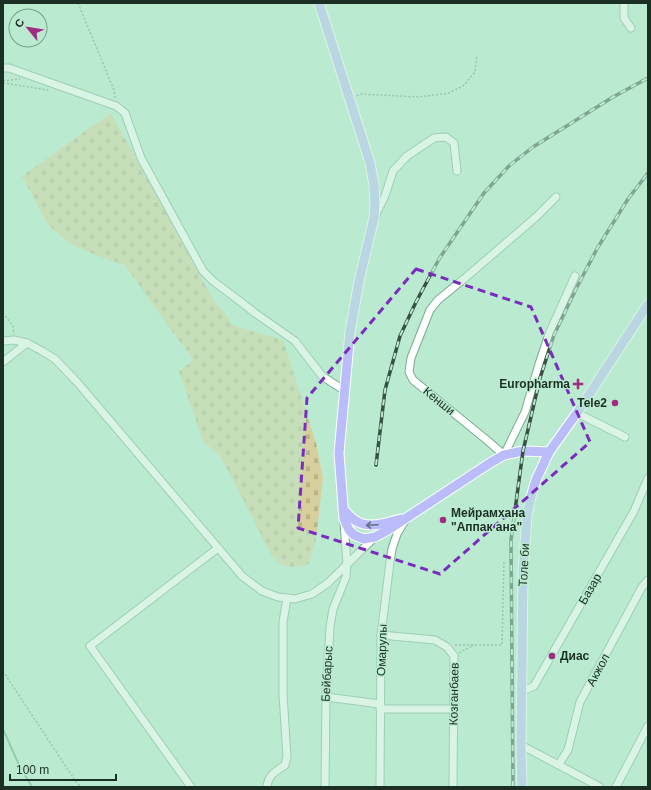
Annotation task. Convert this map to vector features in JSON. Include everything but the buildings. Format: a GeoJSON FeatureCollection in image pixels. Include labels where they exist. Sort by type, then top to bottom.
{"type":"FeatureCollection","features":[{"type":"Feature","properties":{"kind":"main road"},"geometry":{"type":"LineString","coordinates":[[319,3],[370,163],[375,197],[374,218],[359,281],[350,332],[339,453],[344,519],[348,530],[354,535],[364,539],[375,537],[504,455],[523,452],[549,452]]}},
{"type":"Feature","properties":{"kind":"main road","name":"Толе би"},"geometry":{"type":"LineString","coordinates":[[522,787],[522,573],[530,497],[549,452],[577,413],[648,304]]}},
{"type":"Feature","properties":{"kind":"main road"},"geometry":{"type":"LineString","coordinates":[[343,509],[352,519],[362,525],[374,526],[407,518]]}},
{"type":"Feature","properties":{"kind":"street"},"geometry":{"type":"LineString","coordinates":[[624,3],[624,18],[631,28]]}},
{"type":"Feature","properties":{"kind":"street"},"geometry":{"type":"LineString","coordinates":[[3,68],[9,68],[116,106],[125,113],[141,158],[203,271],[213,281],[255,313],[295,341],[322,376],[345,391]]}},
{"type":"Feature","properties":{"kind":"street"},"geometry":{"type":"LineString","coordinates":[[374,218],[385,196],[393,172],[407,156],[434,138],[446,137],[454,143],[457,171]]}},
{"type":"Feature","properties":{"kind":"street","name":"Кенши"},"geometry":{"type":"LineString","coordinates":[[504,455],[413,380],[409,372],[412,358],[430,310],[438,300],[536,217],[556,197]]}},
{"type":"Feature","properties":{"kind":"street"},"geometry":{"type":"LineString","coordinates":[[504,455],[525,412],[549,334],[575,276]]}},
{"type":"Feature","properties":{"kind":"street"},"geometry":{"type":"LineString","coordinates":[[3,341],[14,340],[27,343],[55,359],[77,382],[242,576],[262,591],[278,597],[295,599],[312,594],[328,583],[375,537]]}},
{"type":"Feature","properties":{"kind":"street"},"geometry":{"type":"LineString","coordinates":[[3,362],[27,343]]}},
{"type":"Feature","properties":{"kind":"street"},"geometry":{"type":"LineString","coordinates":[[577,413],[626,438]]}},
{"type":"Feature","properties":{"kind":"street","name":"Базар"},"geometry":{"type":"LineString","coordinates":[[522,692],[534,686],[634,511],[648,478]]}},
{"type":"Feature","properties":{"kind":"street","name":"Омарулы"},"geometry":{"type":"LineString","coordinates":[[380,787],[381,635],[392,549],[397,534],[407,518]]}},
{"type":"Feature","properties":{"kind":"street","name":"Бейбарыс"},"geometry":{"type":"LineString","coordinates":[[325,787],[326,697],[330,627],[333,609],[346,578],[347,564],[344,519]]}},
{"type":"Feature","properties":{"kind":"street"},"geometry":{"type":"LineString","coordinates":[[191,787],[90,646],[218,548]]}},
{"type":"Feature","properties":{"kind":"street","name":"Акжол"},"geometry":{"type":"LineString","coordinates":[[559,764],[568,750],[580,702],[642,587],[648,580]]}},
{"type":"Feature","properties":{"kind":"street"},"geometry":{"type":"LineString","coordinates":[[267,787],[268,781],[273,773],[285,765],[287,757],[283,687],[283,622],[287,598]]}},
{"type":"Feature","properties":{"kind":"street","name":"Козганбаев"},"geometry":{"type":"LineString","coordinates":[[381,635],[436,640],[447,646],[454,656],[453,787]]}},
{"type":"Feature","properties":{"kind":"street"},"geometry":{"type":"LineString","coordinates":[[326,697],[380,707],[454,709]]}},
{"type":"Feature","properties":{"kind":"street"},"geometry":{"type":"LineString","coordinates":[[616,787],[648,726]]}},
{"type":"Feature","properties":{"kind":"street"},"geometry":{"type":"LineString","coordinates":[[521,745],[600,787]]}},
{"type":"Feature","properties":{"kind":"path"},"geometry":{"type":"LineString","coordinates":[[78,3],[114,90],[116,106]]}},
{"type":"Feature","properties":{"kind":"path"},"geometry":{"type":"LineString","coordinates":[[350,100],[360,94],[419,97],[449,93],[463,86],[475,72],[477,55]]}},
{"type":"Feature","properties":{"kind":"path"},"geometry":{"type":"LineString","coordinates":[[3,84],[49,90]]}},
{"type":"Feature","properties":{"kind":"path"},"geometry":{"type":"LineString","coordinates":[[3,313],[13,326],[14,340]]}},
{"type":"Feature","properties":{"kind":"path"},"geometry":{"type":"LineString","coordinates":[[447,646],[457,644],[502,645],[504,561]]}},
{"type":"Feature","properties":{"kind":"path"},"geometry":{"type":"LineString","coordinates":[[454,656],[475,644]]}},
{"type":"Feature","properties":{"kind":"path"},"geometry":{"type":"LineString","coordinates":[[3,671],[81,787]]}},
{"type":"Feature","properties":{"kind":"highlighted area"},"geometry":{"type":"Polygon","coordinates":[[[416,269],[531,307],[590,442],[440,574],[298,528],[307,398],[416,269]]]}},
{"type":"Feature","properties":{"kind":"green space"},"geometry":{"type":"Polygon","coordinates":[[[111,113],[214,301],[226,314],[232,325],[283,340],[316,443],[323,478],[316,539],[309,564],[296,567],[283,566],[272,557],[220,456],[203,441],[179,371],[194,360],[125,265],[74,246],[48,225],[22,176],[111,113]]]}},
{"type":"Feature","properties":{"kind":"waterway"},"geometry":{"type":"LineString","coordinates":[[3,729],[19,765],[32,787]]}},
{"type":"Feature","properties":{"kind":"railway"},"geometry":{"type":"LineString","coordinates":[[376,465],[385,390],[400,336],[439,259],[484,193],[509,166],[533,147],[613,97],[648,78]]}},
{"type":"Feature","properties":{"kind":"railway"},"geometry":{"type":"LineString","coordinates":[[513,787],[511,540],[523,451],[540,378],[554,335],[598,247],[628,199],[648,173]]}},
{"type":"Feature","properties":{"kind":"place","name":"Europharma"},"geometry":{"type":"Point","coordinates":[578,384]}},
{"type":"Feature","properties":{"kind":"place","name":"Tele2"},"geometry":{"type":"Point","coordinates":[615,403]}},
{"type":"Feature","properties":{"kind":"place","name":"Мейрамхана \"Аппак ана\""},"geometry":{"type":"Point","coordinates":[443,520]}},
{"type":"Feature","properties":{"kind":"place","name":"Диас"},"geometry":{"type":"Point","coordinates":[552,656]}}]}
